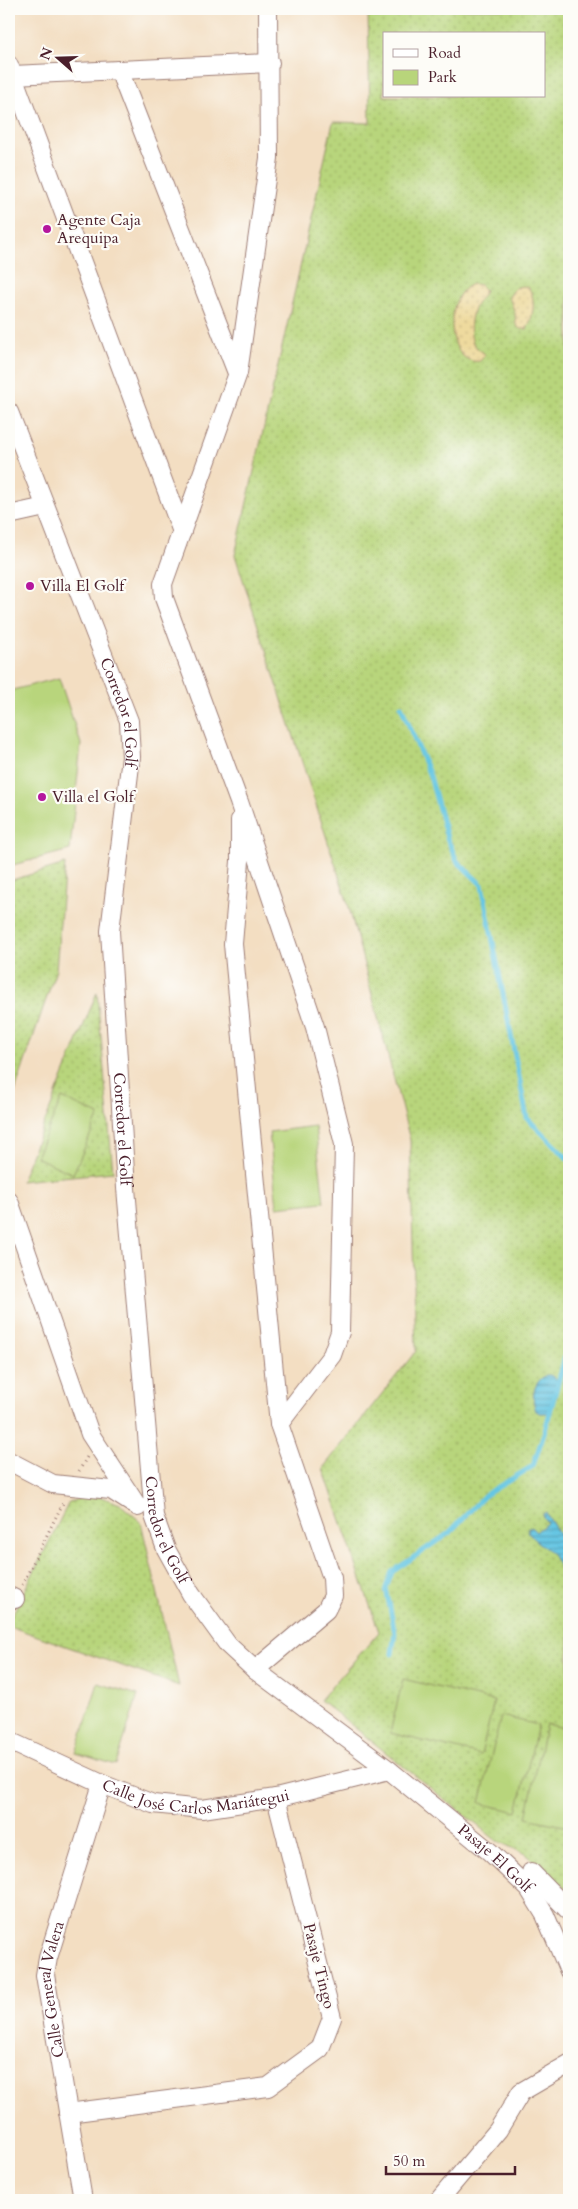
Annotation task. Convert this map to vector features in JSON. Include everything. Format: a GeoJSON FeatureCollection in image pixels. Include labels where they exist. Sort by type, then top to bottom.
{"type":"FeatureCollection","features":[{"type":"Feature","properties":{"kind":"street"},"geometry":{"type":"LineString","coordinates":[[268,9],[270,158],[238,374],[163,584],[164,598],[239,802],[315,1027],[344,1144],[340,1332],[332,1355],[280,1424]]}},
{"type":"Feature","properties":{"kind":"street"},"geometry":{"type":"LineString","coordinates":[[182,532],[11,70],[119,70],[270,63]]}},
{"type":"Feature","properties":{"kind":"street"},"geometry":{"type":"LineString","coordinates":[[119,70],[238,374]]}},
{"type":"Feature","properties":{"kind":"street","name":"Corredor el Golf"},"geometry":{"type":"LineString","coordinates":[[9,412],[129,721],[132,757],[110,931],[126,1188],[154,1516],[166,1549],[191,1594],[228,1645],[255,1670],[389,1770]]}},
{"type":"Feature","properties":{"kind":"street"},"geometry":{"type":"LineString","coordinates":[[9,516],[45,507]]}},
{"type":"Feature","properties":{"kind":"street"},"geometry":{"type":"LineString","coordinates":[[239,802],[240,861],[233,944],[280,1424],[332,1578],[333,1596],[326,1610],[255,1670]]}},
{"type":"Feature","properties":{"kind":"street"},"geometry":{"type":"LineString","coordinates":[[9,1201],[90,1434],[138,1507]]}},
{"type":"Feature","properties":{"kind":"street"},"geometry":{"type":"LineString","coordinates":[[9,1461],[53,1484],[70,1488],[111,1490],[154,1516]]}},
{"type":"Feature","properties":{"kind":"street","name":"Calle José Carlos Mariátegui"},"geometry":{"type":"LineString","coordinates":[[9,1741],[102,1784],[153,1804],[202,1808],[276,1798],[389,1770]]}},
{"type":"Feature","properties":{"kind":"street","name":"Pasaje El Golf"},"geometry":{"type":"LineString","coordinates":[[389,1770],[490,1852],[529,1889],[545,1916],[569,1971]]}},
{"type":"Feature","properties":{"kind":"street","name":"Calle General Valera"},"geometry":{"type":"LineString","coordinates":[[83,2200],[45,1975],[48,1958],[102,1784]]}},
{"type":"Feature","properties":{"kind":"street","name":"Pasaje Tingo"},"geometry":{"type":"LineString","coordinates":[[68,2113],[268,2087],[320,2049],[332,2018],[276,1798]]}},
{"type":"Feature","properties":{"kind":"street"},"geometry":{"type":"LineString","coordinates":[[531,1872],[569,1911]]}},
{"type":"Feature","properties":{"kind":"street"},"geometry":{"type":"LineString","coordinates":[[439,2200],[498,2130],[520,2092],[569,2064]]}},
{"type":"Feature","properties":{"kind":"path"},"geometry":{"type":"LineString","coordinates":[[12,1598],[95,1440]]}},
{"type":"Feature","properties":{"kind":"green space"},"geometry":{"type":"Polygon","coordinates":[[[368,9],[569,9],[569,1891],[526,1854],[497,1841],[320,1700],[379,1632],[323,1468],[416,1351],[410,1140],[349,907],[235,555],[333,122],[370,123],[368,9]]]}},
{"type":"Feature","properties":{"kind":"green space","name":"Villa el Golf"},"geometry":{"type":"Polygon","coordinates":[[[59,678],[81,744],[70,850],[9,866],[9,691],[59,678]]]}},
{"type":"Feature","properties":{"kind":"green space"},"geometry":{"type":"Polygon","coordinates":[[[65,864],[56,970],[9,1109],[9,881],[65,864]]]}},
{"type":"Feature","properties":{"kind":"green space"},"geometry":{"type":"Polygon","coordinates":[[[97,992],[113,1172],[21,1181],[97,992]]]}},
{"type":"Feature","properties":{"kind":"green space"},"geometry":{"type":"Polygon","coordinates":[[[62,1098],[99,1115],[73,1174],[36,1157],[62,1098]]]}},
{"type":"Feature","properties":{"kind":"green space"},"geometry":{"type":"Polygon","coordinates":[[[315,1126],[324,1202],[277,1207],[269,1132],[315,1126]]]}},
{"type":"Feature","properties":{"kind":"green space"},"geometry":{"type":"Polygon","coordinates":[[[101,1497],[120,1504],[141,1522],[179,1686],[9,1626],[9,1621],[69,1502],[82,1498],[101,1497]]]}},
{"type":"Feature","properties":{"kind":"green space"},"geometry":{"type":"Polygon","coordinates":[[[403,1679],[494,1701],[481,1755],[390,1733],[403,1679]]]}},
{"type":"Feature","properties":{"kind":"green space"},"geometry":{"type":"Polygon","coordinates":[[[98,1683],[138,1695],[116,1765],[76,1753],[98,1683]]]}},
{"type":"Feature","properties":{"kind":"green space"},"geometry":{"type":"Polygon","coordinates":[[[501,1716],[538,1725],[517,1812],[480,1803],[501,1716]]]}},
{"type":"Feature","properties":{"kind":"green space"},"geometry":{"type":"Polygon","coordinates":[[[546,1724],[569,1729],[569,1827],[526,1818],[546,1724]]]}},
{"type":"Feature","properties":{"kind":"sand"},"geometry":{"type":"Polygon","coordinates":[[[473,284],[480,285],[485,290],[475,307],[471,319],[471,338],[477,348],[485,355],[480,361],[468,359],[460,352],[454,341],[452,327],[453,313],[457,300],[463,290],[473,284]]]}},
{"type":"Feature","properties":{"kind":"sand"},"geometry":{"type":"Polygon","coordinates":[[[528,287],[533,303],[531,319],[527,329],[520,329],[516,325],[515,313],[509,297],[515,288],[528,287]]]}},
{"type":"Feature","properties":{"kind":"water"},"geometry":{"type":"Polygon","coordinates":[[[546,1375],[550,1375],[558,1380],[549,1413],[540,1413],[536,1411],[534,1406],[534,1391],[538,1382],[546,1375]]]}},
{"type":"Feature","properties":{"kind":"water"},"geometry":{"type":"Polygon","coordinates":[[[546,1512],[562,1540],[567,1554],[561,1567],[552,1554],[533,1538],[528,1531],[528,1527],[531,1527],[536,1532],[547,1523],[542,1515],[546,1512]]]}},
{"type":"Feature","properties":{"kind":"waterway"},"geometry":{"type":"LineString","coordinates":[[566,9],[569,22]]}},
{"type":"Feature","properties":{"kind":"waterway"},"geometry":{"type":"LineString","coordinates":[[401,706],[430,776],[447,838],[457,861],[482,885],[527,1118],[569,1160]]}},
{"type":"Feature","properties":{"kind":"waterway"},"geometry":{"type":"LineString","coordinates":[[564,745],[569,767]]}},
{"type":"Feature","properties":{"kind":"waterway"},"geometry":{"type":"LineString","coordinates":[[392,1654],[395,1633],[386,1588],[392,1572],[449,1533],[485,1495],[533,1466],[546,1427],[569,1342]]}},
{"type":"Feature","properties":{"kind":"place","name":"Agente Caja Arequipa"},"geometry":{"type":"Point","coordinates":[47,229]}},
{"type":"Feature","properties":{"kind":"place","name":"Villa El Golf"},"geometry":{"type":"Point","coordinates":[30,586]}},
{"type":"Feature","properties":{"kind":"place","name":"Villa el Golf"},"geometry":{"type":"Point","coordinates":[42,797]}}]}
